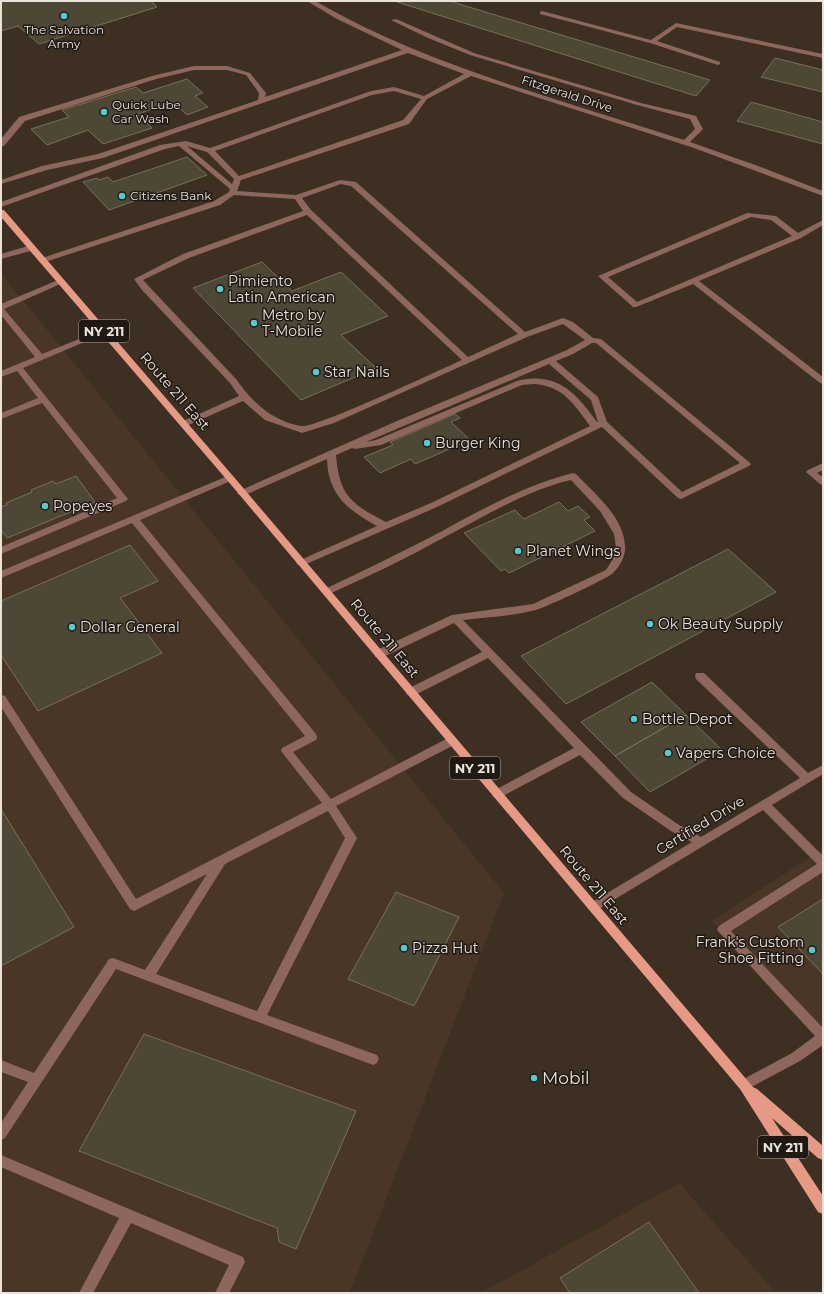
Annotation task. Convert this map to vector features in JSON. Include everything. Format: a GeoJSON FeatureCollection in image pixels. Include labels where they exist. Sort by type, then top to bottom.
{"type":"FeatureCollection","features":[{"type":"Feature","properties":{"kind":"main road","name":"Route 211 East"},"geometry":{"type":"LineString","coordinates":[[1,212],[242,492],[744,1085],[823,1208]]}},
{"type":"Feature","properties":{"kind":"main road","name":"Route 211 East"},"geometry":{"type":"LineString","coordinates":[[744,1085],[823,1154]]}},
{"type":"Feature","properties":{"kind":"street","name":"Fitzgerald Drive"},"geometry":{"type":"LineString","coordinates":[[310,1],[327,12],[406,51],[469,74],[685,143],[782,177],[823,194]]}},
{"type":"Feature","properties":{"kind":"street"},"geometry":{"type":"LineString","coordinates":[[542,13],[652,42],[718,63]]}},
{"type":"Feature","properties":{"kind":"street"},"geometry":{"type":"LineString","coordinates":[[394,20],[472,54],[638,104],[692,118],[699,129],[685,143]]}},
{"type":"Feature","properties":{"kind":"street"},"geometry":{"type":"LineString","coordinates":[[652,42],[676,25],[823,56]]}},
{"type":"Feature","properties":{"kind":"street"},"geometry":{"type":"LineString","coordinates":[[1,182],[44,168],[100,156],[406,51]]}},
{"type":"Feature","properties":{"kind":"street"},"geometry":{"type":"LineString","coordinates":[[1,144],[22,119],[154,77],[194,68],[227,68],[248,74],[263,93],[261,100]]}},
{"type":"Feature","properties":{"kind":"street"},"geometry":{"type":"LineString","coordinates":[[42,261],[218,203],[233,191],[238,179],[406,122],[425,98],[469,74]]}},
{"type":"Feature","properties":{"kind":"street"},"geometry":{"type":"LineString","coordinates":[[210,150],[371,93],[394,89],[425,98]]}},
{"type":"Feature","properties":{"kind":"street"},"geometry":{"type":"LineString","coordinates":[[1,205],[163,147],[186,143],[210,150],[238,179]]}},
{"type":"Feature","properties":{"kind":"street"},"geometry":{"type":"LineString","coordinates":[[181,144],[233,191],[297,197],[340,182],[353,184],[524,335]]}},
{"type":"Feature","properties":{"kind":"street"},"geometry":{"type":"LineString","coordinates":[[297,197],[308,212],[467,360]]}},
{"type":"Feature","properties":{"kind":"street"},"geometry":{"type":"LineString","coordinates":[[308,212],[186,256],[138,279],[233,381],[244,397],[268,418],[302,430],[331,421],[524,335],[563,321],[570,324],[591,340],[598,341],[746,464],[681,496],[599,424],[560,386],[544,381],[532,380],[520,383],[378,443],[343,448]]}},
{"type":"Feature","properties":{"kind":"street"},"geometry":{"type":"LineString","coordinates":[[798,236],[773,218],[750,215],[602,276],[636,305],[798,236],[823,222]]}},
{"type":"Feature","properties":{"kind":"street"},"geometry":{"type":"LineString","coordinates":[[1,257],[31,248]]}},
{"type":"Feature","properties":{"kind":"street"},"geometry":{"type":"LineString","coordinates":[[694,280],[823,381]]}},
{"type":"Feature","properties":{"kind":"street"},"geometry":{"type":"LineString","coordinates":[[40,358],[1,309],[61,282]]}},
{"type":"Feature","properties":{"kind":"street"},"geometry":{"type":"LineString","coordinates":[[1,374],[104,332]]}},
{"type":"Feature","properties":{"kind":"street"},"geometry":{"type":"LineString","coordinates":[[242,492],[570,352],[591,340]]}},
{"type":"Feature","properties":{"kind":"street"},"geometry":{"type":"LineString","coordinates":[[549,360],[595,399],[599,424]]}},
{"type":"Feature","properties":{"kind":"street"},"geometry":{"type":"LineString","coordinates":[[1,551],[123,499],[18,367]]}},
{"type":"Feature","properties":{"kind":"street"},"geometry":{"type":"LineString","coordinates":[[184,424],[244,397]]}},
{"type":"Feature","properties":{"kind":"street"},"geometry":{"type":"LineString","coordinates":[[1,416],[44,399]]}},
{"type":"Feature","properties":{"kind":"street"},"geometry":{"type":"LineString","coordinates":[[301,563],[434,505],[599,424]]}},
{"type":"Feature","properties":{"kind":"street"},"geometry":{"type":"LineString","coordinates":[[331,453],[333,476],[343,497],[366,516],[385,526]]}},
{"type":"Feature","properties":{"kind":"street"},"geometry":{"type":"LineString","coordinates":[[823,466],[811,472],[823,482]]}},
{"type":"Feature","properties":{"kind":"street"},"geometry":{"type":"LineString","coordinates":[[326,592],[439,537],[508,499],[556,480],[573,476],[611,518],[621,540],[620,554],[616,565],[609,572],[535,608],[455,618],[378,654]]}},
{"type":"Feature","properties":{"kind":"street"},"geometry":{"type":"LineString","coordinates":[[1,575],[230,478]]}},
{"type":"Feature","properties":{"kind":"street"},"geometry":{"type":"LineString","coordinates":[[134,519],[312,737],[286,751],[330,805],[351,838],[260,1017]]}},
{"type":"Feature","properties":{"kind":"street"},"geometry":{"type":"LineString","coordinates":[[455,618],[627,795],[675,828],[700,842]]}},
{"type":"Feature","properties":{"kind":"street"},"geometry":{"type":"LineString","coordinates":[[411,692],[489,653]]}},
{"type":"Feature","properties":{"kind":"street"},"geometry":{"type":"LineString","coordinates":[[700,676],[807,778]]}},
{"type":"Feature","properties":{"kind":"street"},"geometry":{"type":"LineString","coordinates":[[2,703],[134,906],[452,741]]}},
{"type":"Feature","properties":{"kind":"street"},"geometry":{"type":"LineString","coordinates":[[497,794],[581,749]]}},
{"type":"Feature","properties":{"kind":"street","name":"Certified Drive"},"geometry":{"type":"LineString","coordinates":[[593,907],[823,769]]}},
{"type":"Feature","properties":{"kind":"street"},"geometry":{"type":"LineString","coordinates":[[744,1085],[796,1057],[823,1037],[723,930],[823,865],[764,804]]}},
{"type":"Feature","properties":{"kind":"street"},"geometry":{"type":"LineString","coordinates":[[148,976],[221,861]]}},
{"type":"Feature","properties":{"kind":"street"},"geometry":{"type":"LineString","coordinates":[[1,1134],[113,963],[373,1059]]}},
{"type":"Feature","properties":{"kind":"street"},"geometry":{"type":"LineString","coordinates":[[1,1066],[37,1080]]}},
{"type":"Feature","properties":{"kind":"street"},"geometry":{"type":"LineString","coordinates":[[1,1161],[238,1262],[222,1293]]}},
{"type":"Feature","properties":{"kind":"street"},"geometry":{"type":"LineString","coordinates":[[86,1293],[128,1216]]}},
{"type":"Feature","properties":{"kind":"shaded area"},"geometry":{"type":"Polygon","coordinates":[[[1,273],[504,893],[350,1293],[1,1293],[1,273]]]}},
{"type":"Feature","properties":{"kind":"shaded area"},"geometry":{"type":"Polygon","coordinates":[[[823,849],[823,1039],[712,921],[823,849]]]}},
{"type":"Feature","properties":{"kind":"shaded area"},"geometry":{"type":"Polygon","coordinates":[[[679,1183],[776,1293],[481,1293],[679,1183]]]}},
{"type":"Feature","properties":{"kind":"building","name":"The Salvation Army"},"geometry":{"type":"Polygon","coordinates":[[[151,1],[157,7],[39,44],[18,26],[1,31],[1,2],[151,1]]]}},
{"type":"Feature","properties":{"kind":"building"},"geometry":{"type":"Polygon","coordinates":[[[449,1],[710,80],[696,96],[397,2],[449,1]]]}},
{"type":"Feature","properties":{"kind":"building"},"geometry":{"type":"Polygon","coordinates":[[[775,58],[823,70],[823,92],[761,77],[775,58]]]}},
{"type":"Feature","properties":{"kind":"building","name":"Quick Lube Car Wash"},"geometry":{"type":"Polygon","coordinates":[[[187,79],[203,93],[195,96],[208,107],[187,115],[173,102],[138,114],[152,128],[103,144],[88,130],[47,145],[31,129],[69,117],[62,110],[136,87],[143,93],[187,79]]]}},
{"type":"Feature","properties":{"kind":"building"},"geometry":{"type":"Polygon","coordinates":[[[751,102],[823,122],[823,144],[737,121],[751,102]]]}},
{"type":"Feature","properties":{"kind":"building","name":"Citizens Bank"},"geometry":{"type":"Polygon","coordinates":[[[187,157],[207,175],[109,210],[83,182],[108,177],[113,182],[187,157]]]}},
{"type":"Feature","properties":{"kind":"building"},"geometry":{"type":"Polygon","coordinates":[[[262,262],[292,291],[341,272],[388,316],[341,335],[376,368],[301,400],[193,288],[262,262]]]}},
{"type":"Feature","properties":{"kind":"building","name":"Burger King"},"geometry":{"type":"Polygon","coordinates":[[[455,414],[460,418],[451,422],[470,440],[415,464],[411,459],[380,473],[364,457],[393,445],[390,442],[455,414]]]}},
{"type":"Feature","properties":{"kind":"building","name":"Popeyes"},"geometry":{"type":"Polygon","coordinates":[[[76,476],[95,502],[7,538],[1,530],[1,507],[7,505],[6,503],[32,492],[31,490],[53,481],[56,484],[76,476]]]}},
{"type":"Feature","properties":{"kind":"building","name":"Planet Wings"},"geometry":{"type":"Polygon","coordinates":[[[559,502],[568,511],[578,506],[590,517],[584,520],[595,531],[509,573],[505,569],[501,571],[464,533],[515,510],[524,519],[559,502]]]}},
{"type":"Feature","properties":{"kind":"building","name":"Dollar General"},"geometry":{"type":"Polygon","coordinates":[[[130,545],[158,581],[120,598],[162,653],[38,711],[1,655],[1,601],[130,545]]]}},
{"type":"Feature","properties":{"kind":"building","name":"Ok Beauty Supply"},"geometry":{"type":"Polygon","coordinates":[[[728,549],[776,592],[566,704],[521,656],[728,549]]]}},
{"type":"Feature","properties":{"kind":"building","name":"Bottle Depot"},"geometry":{"type":"Polygon","coordinates":[[[652,682],[686,715],[615,756],[581,722],[652,682]]]}},
{"type":"Feature","properties":{"kind":"building","name":"Vapers Choice"},"geometry":{"type":"Polygon","coordinates":[[[686,715],[722,750],[650,792],[615,756],[686,715]]]}},
{"type":"Feature","properties":{"kind":"building"},"geometry":{"type":"Polygon","coordinates":[[[1,809],[74,927],[1,966],[1,809]]]}},
{"type":"Feature","properties":{"kind":"building","name":"Pizza Hut"},"geometry":{"type":"Polygon","coordinates":[[[396,892],[459,917],[414,1006],[348,979],[396,892]]]}},
{"type":"Feature","properties":{"kind":"building","name":"Frank's Custom Shoe Fitting"},"geometry":{"type":"Polygon","coordinates":[[[823,899],[823,974],[778,927],[823,899]]]}},
{"type":"Feature","properties":{"kind":"building"},"geometry":{"type":"Polygon","coordinates":[[[144,1034],[356,1111],[296,1249],[279,1242],[277,1228],[79,1151],[144,1034]]]}},
{"type":"Feature","properties":{"kind":"building"},"geometry":{"type":"Polygon","coordinates":[[[649,1222],[699,1293],[570,1293],[560,1278],[649,1222]]]}},
{"type":"Feature","properties":{"kind":"place","name":"The Salvation Army"},"geometry":{"type":"Point","coordinates":[64,16]}},
{"type":"Feature","properties":{"kind":"place","name":"Quick Lube Car Wash"},"geometry":{"type":"Point","coordinates":[104,112]}},
{"type":"Feature","properties":{"kind":"place","name":"Citizens Bank"},"geometry":{"type":"Point","coordinates":[122,196]}},
{"type":"Feature","properties":{"kind":"place","name":"Pimiento Latin American"},"geometry":{"type":"Point","coordinates":[220,289]}},
{"type":"Feature","properties":{"kind":"place","name":"Metro by T-Mobile"},"geometry":{"type":"Point","coordinates":[254,323]}},
{"type":"Feature","properties":{"kind":"place","name":"Star Nails"},"geometry":{"type":"Point","coordinates":[316,372]}},
{"type":"Feature","properties":{"kind":"place","name":"Burger King"},"geometry":{"type":"Point","coordinates":[427,443]}},
{"type":"Feature","properties":{"kind":"place","name":"Popeyes"},"geometry":{"type":"Point","coordinates":[45,506]}},
{"type":"Feature","properties":{"kind":"place","name":"Planet Wings"},"geometry":{"type":"Point","coordinates":[518,551]}},
{"type":"Feature","properties":{"kind":"place","name":"Ok Beauty Supply"},"geometry":{"type":"Point","coordinates":[650,624]}},
{"type":"Feature","properties":{"kind":"place","name":"Dollar General"},"geometry":{"type":"Point","coordinates":[72,627]}},
{"type":"Feature","properties":{"kind":"place","name":"Bottle Depot"},"geometry":{"type":"Point","coordinates":[634,719]}},
{"type":"Feature","properties":{"kind":"place","name":"Vapers Choice"},"geometry":{"type":"Point","coordinates":[668,753]}},
{"type":"Feature","properties":{"kind":"place","name":"Pizza Hut"},"geometry":{"type":"Point","coordinates":[404,948]}},
{"type":"Feature","properties":{"kind":"place","name":"Frank's Custom Shoe Fitting"},"geometry":{"type":"Point","coordinates":[812,950]}},
{"type":"Feature","properties":{"kind":"place","name":"Mobil"},"geometry":{"type":"Point","coordinates":[534,1078]}}]}
